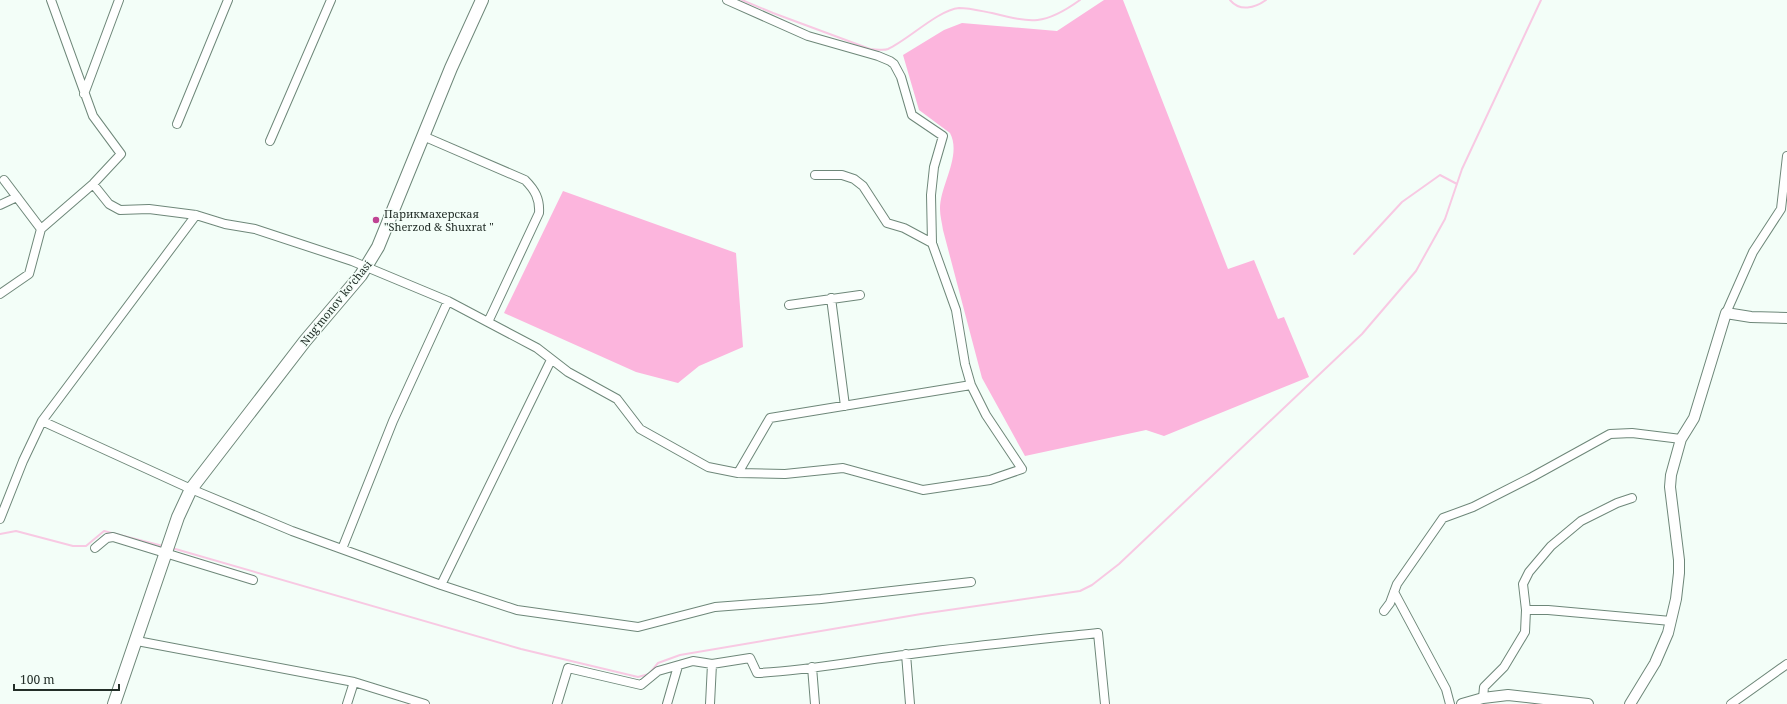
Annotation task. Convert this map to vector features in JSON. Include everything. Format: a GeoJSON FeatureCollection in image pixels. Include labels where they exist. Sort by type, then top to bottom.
{"type":"FeatureCollection","features":[{"type":"Feature","properties":{"kind":"main road","name":"Nugʻmonov koʻchasi"},"geometry":{"type":"LineString","coordinates":[[166,553],[191,489],[305,341],[367,267],[378,247],[482,0]]}},
{"type":"Feature","properties":{"kind":"main road"},"geometry":{"type":"LineString","coordinates":[[114,704],[137,641],[166,553]]}},
{"type":"Feature","properties":{"kind":"street"},"geometry":{"type":"LineString","coordinates":[[0,294],[29,274],[41,229],[93,184],[121,154],[92,116],[51,0]]}},
{"type":"Feature","properties":{"kind":"street"},"geometry":{"type":"LineString","coordinates":[[84,94],[119,0]]}},
{"type":"Feature","properties":{"kind":"street"},"geometry":{"type":"LineString","coordinates":[[177,124],[228,0]]}},
{"type":"Feature","properties":{"kind":"street"},"geometry":{"type":"LineString","coordinates":[[270,141],[331,0]]}},
{"type":"Feature","properties":{"kind":"street"},"geometry":{"type":"LineString","coordinates":[[93,184],[109,204],[120,210],[149,209],[196,215],[225,224],[254,229],[367,267],[448,301],[537,348],[568,372],[617,399],[640,429],[703,465],[718,470],[738,473],[785,474],[843,468],[923,490],[990,480],[1022,469],[986,414],[971,385],[965,364],[956,310],[932,243],[930,195],[934,167],[943,136],[912,115],[901,77],[894,64],[878,56],[808,36],[726,0]]}},
{"type":"Feature","properties":{"kind":"street"},"geometry":{"type":"LineString","coordinates":[[424,136],[525,180],[533,188],[540,204],[539,213],[488,322]]}},
{"type":"Feature","properties":{"kind":"street"},"geometry":{"type":"LineString","coordinates":[[1630,704],[1655,663],[1671,621],[1678,586],[1679,560],[1670,481],[1681,439],[1694,418],[1726,313],[1753,252],[1784,209],[1787,156]]}},
{"type":"Feature","properties":{"kind":"street"},"geometry":{"type":"LineString","coordinates":[[815,175],[842,175],[854,179],[863,186],[887,222],[904,228],[932,243]]}},
{"type":"Feature","properties":{"kind":"street"},"geometry":{"type":"LineString","coordinates":[[4,180],[41,229]]}},
{"type":"Feature","properties":{"kind":"street"},"geometry":{"type":"LineString","coordinates":[[0,205],[17,197]]}},
{"type":"Feature","properties":{"kind":"street"},"geometry":{"type":"LineString","coordinates":[[0,519],[23,461],[42,421],[196,215]]}},
{"type":"Feature","properties":{"kind":"street"},"geometry":{"type":"LineString","coordinates":[[789,305],[860,295]]}},
{"type":"Feature","properties":{"kind":"street"},"geometry":{"type":"LineString","coordinates":[[831,298],[845,406]]}},
{"type":"Feature","properties":{"kind":"street"},"geometry":{"type":"LineString","coordinates":[[342,549],[385,440],[448,301]]}},
{"type":"Feature","properties":{"kind":"street"},"geometry":{"type":"LineString","coordinates":[[1726,313],[1757,318],[1787,318]]}},
{"type":"Feature","properties":{"kind":"street"},"geometry":{"type":"LineString","coordinates":[[441,585],[551,360]]}},
{"type":"Feature","properties":{"kind":"street"},"geometry":{"type":"LineString","coordinates":[[738,473],[770,418],[971,385]]}},
{"type":"Feature","properties":{"kind":"street"},"geometry":{"type":"LineString","coordinates":[[42,421],[191,489],[292,531],[441,585],[517,610],[638,627],[715,607],[821,599],[972,582]]}},
{"type":"Feature","properties":{"kind":"street"},"geometry":{"type":"LineString","coordinates":[[1384,611],[1390,604],[1398,584],[1443,518],[1473,507],[1532,477],[1610,434],[1632,433],[1681,439]]}},
{"type":"Feature","properties":{"kind":"street"},"geometry":{"type":"LineString","coordinates":[[1483,698],[1484,688],[1504,667],[1525,632],[1526,610],[1523,584],[1529,572],[1551,546],[1581,522],[1617,503],[1632,498]]}},
{"type":"Feature","properties":{"kind":"street"},"geometry":{"type":"LineString","coordinates":[[95,548],[107,538],[113,536],[253,580]]}},
{"type":"Feature","properties":{"kind":"street"},"geometry":{"type":"LineString","coordinates":[[1394,592],[1446,689],[1450,704]]}},
{"type":"Feature","properties":{"kind":"street"},"geometry":{"type":"LineString","coordinates":[[1526,610],[1548,610],[1671,621]]}},
{"type":"Feature","properties":{"kind":"street"},"geometry":{"type":"LineString","coordinates":[[558,704],[568,668],[641,685],[658,671],[693,661],[712,664],[750,658],[756,673],[794,672],[812,667],[906,654],[1098,633],[1106,704]]}},
{"type":"Feature","properties":{"kind":"street"},"geometry":{"type":"LineString","coordinates":[[137,641],[354,682],[411,702],[425,704]]}},
{"type":"Feature","properties":{"kind":"street"},"geometry":{"type":"LineString","coordinates":[[906,654],[910,704]]}},
{"type":"Feature","properties":{"kind":"street"},"geometry":{"type":"LineString","coordinates":[[710,704],[712,664]]}},
{"type":"Feature","properties":{"kind":"street"},"geometry":{"type":"LineString","coordinates":[[1731,704],[1787,664]]}},
{"type":"Feature","properties":{"kind":"street"},"geometry":{"type":"LineString","coordinates":[[667,704],[678,666]]}},
{"type":"Feature","properties":{"kind":"street"},"geometry":{"type":"LineString","coordinates":[[812,667],[815,704]]}},
{"type":"Feature","properties":{"kind":"street"},"geometry":{"type":"LineString","coordinates":[[347,704],[354,682]]}},
{"type":"Feature","properties":{"kind":"street"},"geometry":{"type":"LineString","coordinates":[[1462,704],[1483,698],[1516,695],[1588,704]]}},
{"type":"Feature","properties":{"kind":"shaded area"},"geometry":{"type":"Polygon","coordinates":[[[1104,0],[1123,0],[1228,269],[1254,260],[1278,319],[1284,317],[1309,377],[1164,436],[1146,430],[1025,456],[982,378],[943,230],[940,212],[941,200],[950,171],[954,151],[953,142],[950,133],[919,110],[903,55],[944,30],[962,23],[1057,31],[1104,0]]]}},
{"type":"Feature","properties":{"kind":"shaded area"},"geometry":{"type":"Polygon","coordinates":[[[563,191],[736,253],[743,347],[699,366],[678,383],[636,372],[504,313],[563,191]]]}},
{"type":"Feature","properties":{"kind":"waterway"},"geometry":{"type":"LineString","coordinates":[[742,0],[870,49],[881,50],[886,50],[896,45],[933,19],[951,10],[967,8],[1018,19],[1038,20],[1057,14],[1080,0]]}},
{"type":"Feature","properties":{"kind":"waterway"},"geometry":{"type":"LineString","coordinates":[[1230,0],[1238,6],[1248,8],[1266,0]]}},
{"type":"Feature","properties":{"kind":"waterway"},"geometry":{"type":"LineString","coordinates":[[172,548],[521,649],[638,677],[649,674],[658,663],[680,655],[921,614],[1080,591],[1092,585],[1119,564],[1362,334],[1416,271],[1445,219],[1462,169],[1541,0]]}},
{"type":"Feature","properties":{"kind":"waterway"},"geometry":{"type":"LineString","coordinates":[[1354,254],[1402,202],[1440,175],[1457,184]]}},
{"type":"Feature","properties":{"kind":"waterway"},"geometry":{"type":"LineString","coordinates":[[0,534],[16,531],[73,546],[86,546],[104,531],[163,546]]}},
{"type":"Feature","properties":{"kind":"place","name":"Парикмахерская \"Sherzod & Shuxrat \""},"geometry":{"type":"Point","coordinates":[376,220]}}]}
